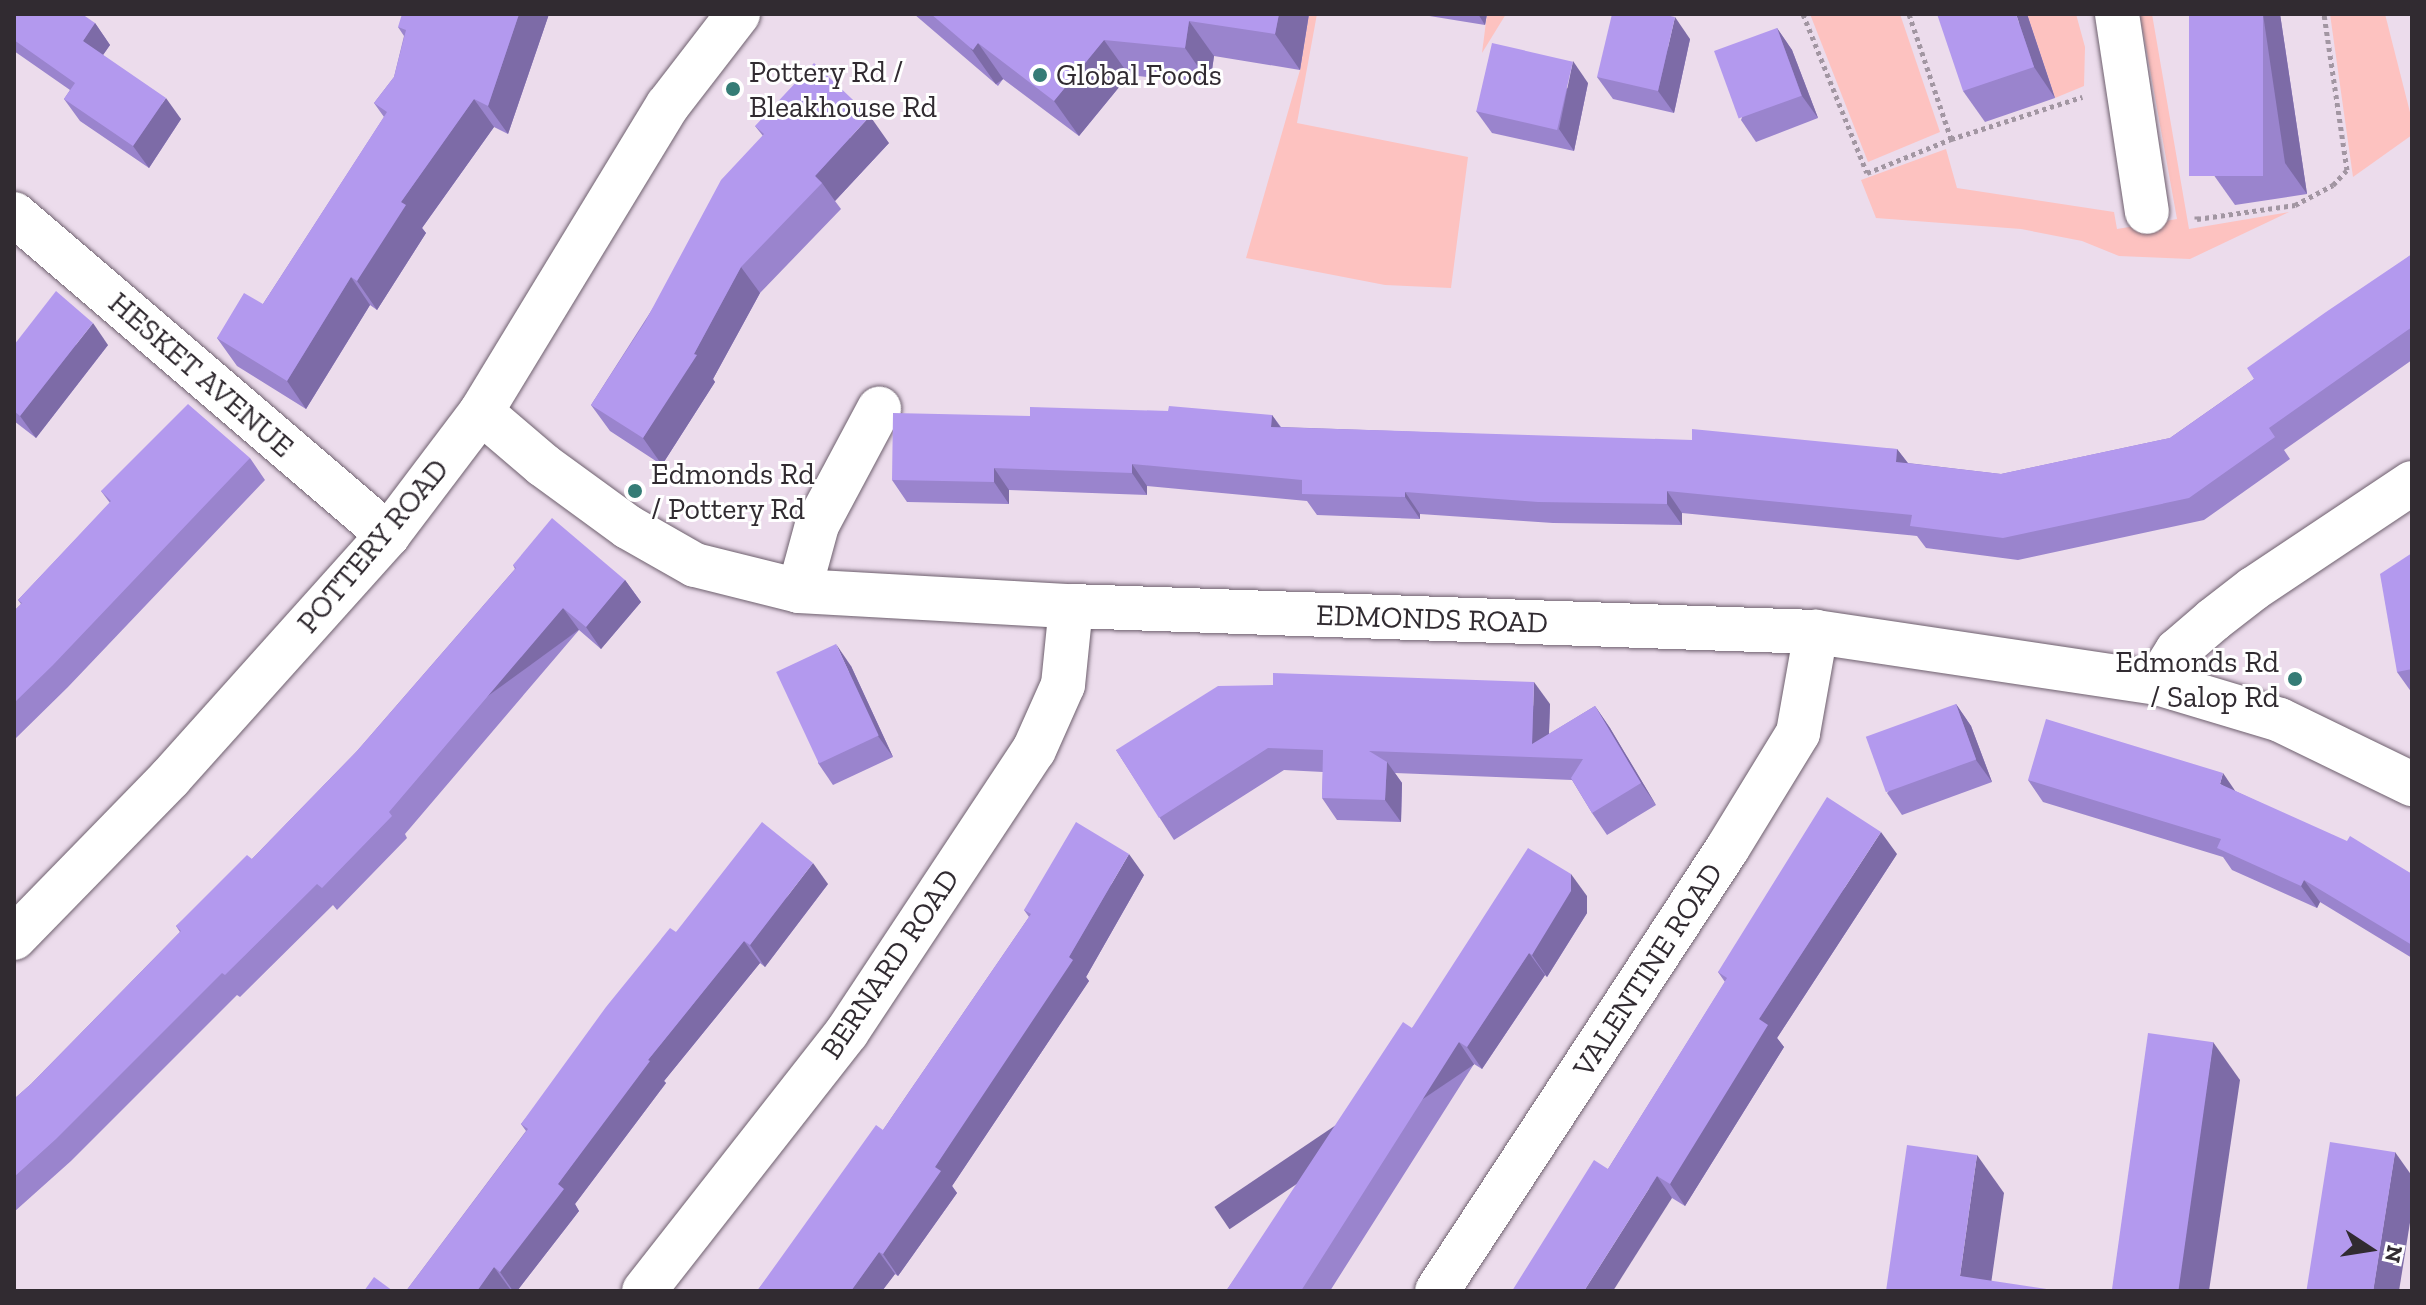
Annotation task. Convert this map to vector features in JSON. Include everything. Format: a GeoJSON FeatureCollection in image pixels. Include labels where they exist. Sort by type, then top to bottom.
{"type":"FeatureCollection","features":[{"type":"Feature","properties":{"kind":"street","name":"POTTERY ROAD"},"geometry":{"type":"LineString","coordinates":[[668,105],[698,14]]}},
{"type":"Feature","properties":{"kind":"street","name":"POTTERY ROAD"},"geometry":{"type":"LineString","coordinates":[[14,938],[170,778],[388,535],[481,412],[668,105],[738,14]]}},
{"type":"Feature","properties":{"kind":"street"},"geometry":{"type":"LineString","coordinates":[[2117,14],[2147,212]]}},
{"type":"Feature","properties":{"kind":"street","name":"HESKET AVENUE"},"geometry":{"type":"LineString","coordinates":[[14,214],[388,535]]}},
{"type":"Feature","properties":{"kind":"street"},"geometry":{"type":"LineString","coordinates":[[799,591],[817,525],[879,409]]}},
{"type":"Feature","properties":{"kind":"street","name":"EDMONDS ROAD"},"geometry":{"type":"LineString","coordinates":[[481,412],[543,465],[628,527],[695,565],[799,591],[1071,606],[1816,632],[2157,683],[2280,720],[2412,784]]}},
{"type":"Feature","properties":{"kind":"street"},"geometry":{"type":"LineString","coordinates":[[2157,683],[2177,651],[2213,620],[2253,589],[2412,483]]}},
{"type":"Feature","properties":{"kind":"street","name":"BERNARD ROAD"},"geometry":{"type":"LineString","coordinates":[[644,1291],[847,1032],[1034,750],[1063,685],[1071,606]]}},
{"type":"Feature","properties":{"kind":"street","name":"VALENTINE ROAD"},"geometry":{"type":"LineString","coordinates":[[1437,1291],[1727,849],[1798,733],[1816,632]]}},
{"type":"Feature","properties":{"kind":"path"},"geometry":{"type":"LineString","coordinates":[[1803,14],[1867,173],[1951,139],[2128,83]]}},
{"type":"Feature","properties":{"kind":"path"},"geometry":{"type":"LineString","coordinates":[[1909,14],[1951,139]]}},
{"type":"Feature","properties":{"kind":"path"},"geometry":{"type":"LineString","coordinates":[[2195,203],[2197,219],[2295,205],[2333,185],[2347,170],[2324,14]]}},
{"type":"Feature","properties":{"kind":"shaded area"},"geometry":{"type":"Polygon","coordinates":[[[1309,14],[1317,14],[1297,123],[1468,157],[1451,288],[1385,285],[1246,258],[1300,70],[1309,14]]]}},
{"type":"Feature","properties":{"kind":"shaded area"},"geometry":{"type":"Polygon","coordinates":[[[1487,14],[1506,14],[1482,53],[1487,14]]]}},
{"type":"Feature","properties":{"kind":"shaded area"},"geometry":{"type":"Polygon","coordinates":[[[1810,14],[1900,14],[1940,132],[1868,162],[1810,14]]]}},
{"type":"Feature","properties":{"kind":"shaded area"},"geometry":{"type":"Polygon","coordinates":[[[2027,14],[2076,14],[2085,47],[2084,86],[2055,98],[2027,14]]]}},
{"type":"Feature","properties":{"kind":"shaded area"},"geometry":{"type":"Polygon","coordinates":[[[2140,14],[2152,14],[2189,229],[2289,212],[2190,259],[2119,256],[2082,241],[2021,229],[1876,218],[1861,180],[1946,149],[1957,188],[2114,212],[2117,229],[2177,219],[2140,14]]]}},
{"type":"Feature","properties":{"kind":"shaded area"},"geometry":{"type":"Polygon","coordinates":[[[2330,14],[2385,14],[2412,120],[2412,135],[2353,177],[2330,14]]]}},
{"type":"Feature","properties":{"kind":"building"},"geometry":{"type":"Polygon","coordinates":[[[14,14],[82,14],[95,23],[83,41],[166,98],[133,146],[64,99],[75,83],[14,40],[14,14]]]}},
{"type":"Feature","properties":{"kind":"building"},"geometry":{"type":"Polygon","coordinates":[[[402,14],[519,14],[488,106],[474,99],[401,202],[406,205],[357,281],[351,277],[287,381],[217,338],[244,293],[263,304],[387,112],[374,103],[394,77],[406,30],[398,27],[402,14]]]}},
{"type":"Feature","properties":{"kind":"building"},"geometry":{"type":"Polygon","coordinates":[[[931,14],[1279,14],[1275,34],[1189,21],[1185,48],[1104,40],[1054,101],[978,43],[973,50],[931,14]]]}},
{"type":"Feature","properties":{"kind":"building"},"geometry":{"type":"Polygon","coordinates":[[[1612,14],[1675,17],[1658,91],[1597,77],[1612,14]]]}},
{"type":"Feature","properties":{"kind":"building"},"geometry":{"type":"Polygon","coordinates":[[[1937,14],[2016,14],[2034,67],[1963,91],[1937,14]]]}},
{"type":"Feature","properties":{"kind":"building"},"geometry":{"type":"Polygon","coordinates":[[[2189,14],[2263,14],[2263,176],[2189,176],[2189,14]]]}},
{"type":"Feature","properties":{"kind":"building"},"geometry":{"type":"Polygon","coordinates":[[[1777,28],[1802,96],[1739,119],[1714,51],[1777,28]]]}},
{"type":"Feature","properties":{"kind":"building"},"geometry":{"type":"Polygon","coordinates":[[[1492,43],[1573,62],[1557,130],[1476,111],[1492,43]]]}},
{"type":"Feature","properties":{"kind":"building"},"geometry":{"type":"Polygon","coordinates":[[[814,63],[870,116],[815,176],[822,183],[741,267],[694,354],[697,355],[643,438],[591,405],[645,322],[721,180],[764,134],[755,126],[814,63]]]}},
{"type":"Feature","properties":{"kind":"building"},"geometry":{"type":"Polygon","coordinates":[[[2412,254],[2412,327],[2269,428],[2275,437],[2189,498],[2003,538],[1910,526],[1912,515],[1667,491],[1667,504],[1538,502],[1405,492],[1405,497],[1302,494],[1302,480],[1132,464],[1132,473],[994,468],[994,482],[892,480],[893,413],[1030,416],[1030,407],[1168,411],[1169,406],[1272,415],[1271,427],[1692,440],[1692,429],[1897,449],[1896,462],[2001,474],[2170,438],[2254,379],[2247,368],[2412,254]]]}},
{"type":"Feature","properties":{"kind":"building"},"geometry":{"type":"Polygon","coordinates":[[[56,291],[93,323],[20,416],[14,411],[14,345],[56,291]]]}},
{"type":"Feature","properties":{"kind":"building"},"geometry":{"type":"Polygon","coordinates":[[[188,404],[250,458],[14,703],[14,611],[22,603],[18,600],[111,501],[101,491],[188,404]]]}},
{"type":"Feature","properties":{"kind":"building"},"geometry":{"type":"Polygon","coordinates":[[[552,518],[625,580],[586,627],[563,608],[389,812],[392,816],[322,888],[317,884],[225,975],[222,973],[14,1177],[14,1099],[181,931],[176,926],[247,855],[252,859],[357,751],[516,568],[513,565],[552,518]]]}},
{"type":"Feature","properties":{"kind":"building"},"geometry":{"type":"Polygon","coordinates":[[[2412,553],[2412,669],[2397,672],[2380,574],[2412,553]]]}},
{"type":"Feature","properties":{"kind":"building"},"geometry":{"type":"Polygon","coordinates":[[[836,644],[879,736],[819,763],[776,672],[836,644]]]}},
{"type":"Feature","properties":{"kind":"building"},"geometry":{"type":"Polygon","coordinates":[[[1273,673],[1534,682],[1532,744],[1595,706],[1641,783],[1592,813],[1571,778],[1583,759],[1369,751],[1387,762],[1385,800],[1322,798],[1323,750],[1268,748],[1159,818],[1116,750],[1218,686],[1273,685],[1273,673]]]}},
{"type":"Feature","properties":{"kind":"building"},"geometry":{"type":"Polygon","coordinates":[[[1956,704],[1976,759],[1886,792],[1866,737],[1956,704]]]}},
{"type":"Feature","properties":{"kind":"building"},"geometry":{"type":"Polygon","coordinates":[[[2046,719],[2223,773],[2220,784],[2347,841],[2350,836],[2412,874],[2412,945],[2304,880],[2301,886],[2217,848],[2221,839],[2028,780],[2046,719]]]}},
{"type":"Feature","properties":{"kind":"building"},"geometry":{"type":"Polygon","coordinates":[[[1827,797],[1881,832],[1759,1019],[1768,1025],[1670,1184],[1657,1176],[1584,1291],[1512,1291],[1594,1160],[1608,1169],[1727,978],[1718,972],[1827,797]]]}},
{"type":"Feature","properties":{"kind":"building"},"geometry":{"type":"Polygon","coordinates":[[[762,822],[813,863],[750,945],[744,941],[648,1060],[558,1184],[564,1189],[500,1272],[494,1267],[477,1291],[406,1291],[528,1129],[521,1124],[606,1007],[670,928],[676,932],[762,822]]]}},
{"type":"Feature","properties":{"kind":"building"},"geometry":{"type":"Polygon","coordinates":[[[1076,822],[1129,854],[1069,957],[1073,960],[935,1167],[941,1171],[883,1254],[879,1252],[851,1291],[757,1291],[876,1125],[883,1130],[1031,914],[1024,910],[1076,822]]]}},
{"type":"Feature","properties":{"kind":"building"},"geometry":{"type":"Polygon","coordinates":[[[1528,848],[1571,874],[1571,891],[1532,955],[1529,953],[1467,1047],[1459,1042],[1301,1291],[1226,1291],[1403,1022],[1412,1028],[1528,848]]]}},
{"type":"Feature","properties":{"kind":"building"},"geometry":{"type":"Polygon","coordinates":[[[2148,1033],[2213,1042],[2178,1291],[2112,1291],[2148,1033]]]}},
{"type":"Feature","properties":{"kind":"building"},"geometry":{"type":"Polygon","coordinates":[[[2330,1142],[2395,1152],[2373,1291],[2306,1291],[2330,1142]]]}},
{"type":"Feature","properties":{"kind":"building"},"geometry":{"type":"Polygon","coordinates":[[[1907,1145],[1977,1155],[1960,1276],[2060,1291],[1886,1291],[1907,1145]]]}},
{"type":"Feature","properties":{"kind":"building"},"geometry":{"type":"Polygon","coordinates":[[[374,1277],[393,1291],[364,1291],[374,1277]]]}},
{"type":"Feature","properties":{"kind":"place","name":"Global Foods"},"geometry":{"type":"Point","coordinates":[1040,75]}},
{"type":"Feature","properties":{"kind":"place","name":"Pottery Rd / Bleakhouse Rd"},"geometry":{"type":"Point","coordinates":[733,89]}},
{"type":"Feature","properties":{"kind":"place","name":"Edmonds Rd / Pottery Rd"},"geometry":{"type":"Point","coordinates":[635,491]}},
{"type":"Feature","properties":{"kind":"place","name":"Edmonds Rd / Salop Rd"},"geometry":{"type":"Point","coordinates":[2295,679]}}]}
